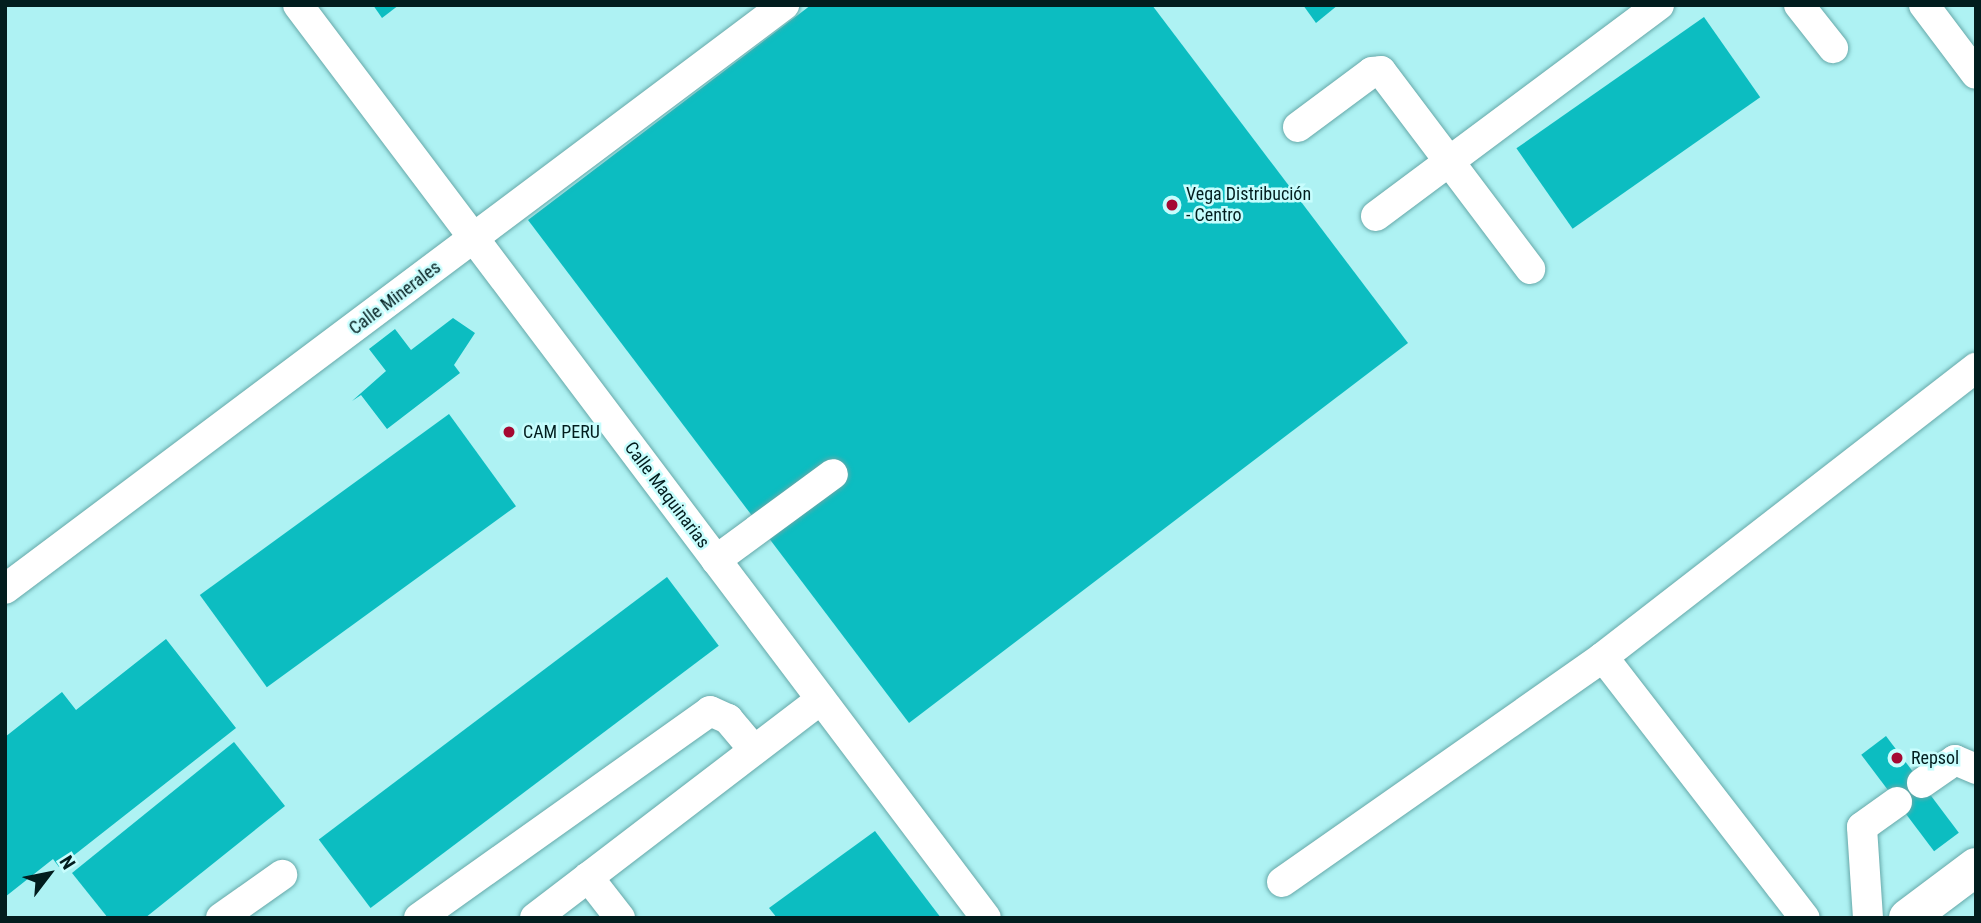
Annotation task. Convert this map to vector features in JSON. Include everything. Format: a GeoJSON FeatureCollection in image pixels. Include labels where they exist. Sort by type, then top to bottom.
{"type":"FeatureCollection","features":[{"type":"Feature","properties":{"kind":"main road"},"geometry":{"type":"LineString","coordinates":[[1908,918],[1976,867]]}},
{"type":"Feature","properties":{"kind":"lane","name":"Calle Maquinarias"},"geometry":{"type":"LineString","coordinates":[[298,5],[986,918]]}},
{"type":"Feature","properties":{"kind":"lane","name":"Calle Minerales"},"geometry":{"type":"LineString","coordinates":[[5,589],[784,5]]}},
{"type":"Feature","properties":{"kind":"lane"},"geometry":{"type":"LineString","coordinates":[[1376,216],[1659,5]]}},
{"type":"Feature","properties":{"kind":"lane"},"geometry":{"type":"LineString","coordinates":[[1799,5],[1833,48]]}},
{"type":"Feature","properties":{"kind":"lane"},"geometry":{"type":"LineString","coordinates":[[1924,5],[1976,74]]}},
{"type":"Feature","properties":{"kind":"lane"},"geometry":{"type":"LineString","coordinates":[[1298,127],[1373,72],[1381,71],[1530,269]]}},
{"type":"Feature","properties":{"kind":"lane"},"geometry":{"type":"LineString","coordinates":[[1282,882],[1603,657],[1976,368]]}},
{"type":"Feature","properties":{"kind":"lane"},"geometry":{"type":"LineString","coordinates":[[716,560],[833,474]]}},
{"type":"Feature","properties":{"kind":"lane"},"geometry":{"type":"LineString","coordinates":[[1603,657],[1805,918]]}},
{"type":"Feature","properties":{"kind":"lane"},"geometry":{"type":"LineString","coordinates":[[535,918],[821,699]]}},
{"type":"Feature","properties":{"kind":"lane"},"geometry":{"type":"LineString","coordinates":[[419,918],[710,712],[728,719],[754,750]]}},
{"type":"Feature","properties":{"kind":"lane"},"geometry":{"type":"LineString","coordinates":[[1922,783],[1955,760],[1976,769]]}},
{"type":"Feature","properties":{"kind":"lane"},"geometry":{"type":"LineString","coordinates":[[1868,918],[1862,827],[1897,802]]}},
{"type":"Feature","properties":{"kind":"lane"},"geometry":{"type":"LineString","coordinates":[[221,918],[282,875]]}},
{"type":"Feature","properties":{"kind":"lane"},"geometry":{"type":"LineString","coordinates":[[588,877],[620,918]]}},
{"type":"Feature","properties":{"kind":"building"},"geometry":{"type":"Polygon","coordinates":[[[373,5],[399,5],[382,18],[373,5]]]}},
{"type":"Feature","properties":{"kind":"building"},"geometry":{"type":"Polygon","coordinates":[[[811,5],[1152,5],[1408,343],[909,723],[528,220],[811,5]]]}},
{"type":"Feature","properties":{"kind":"building"},"geometry":{"type":"Polygon","coordinates":[[[1303,5],[1338,5],[1316,23],[1303,5]]]}},
{"type":"Feature","properties":{"kind":"building"},"geometry":{"type":"Polygon","coordinates":[[[1704,17],[1760,97],[1573,229],[1516,148],[1704,17]]]}},
{"type":"Feature","properties":{"kind":"building"},"geometry":{"type":"Polygon","coordinates":[[[453,318],[475,333],[454,365],[460,373],[387,429],[361,395],[352,401],[386,371],[369,349],[395,329],[411,350],[453,318]]]}},
{"type":"Feature","properties":{"kind":"building"},"geometry":{"type":"Polygon","coordinates":[[[449,414],[516,506],[267,687],[200,595],[449,414]]]}},
{"type":"Feature","properties":{"kind":"building"},"geometry":{"type":"Polygon","coordinates":[[[667,577],[719,646],[371,908],[319,839],[667,577]]]}},
{"type":"Feature","properties":{"kind":"building"},"geometry":{"type":"Polygon","coordinates":[[[166,639],[236,728],[59,867],[53,859],[5,897],[5,737],[62,692],[76,710],[166,639]]]}},
{"type":"Feature","properties":{"kind":"building"},"geometry":{"type":"Polygon","coordinates":[[[1886,736],[1959,833],[1934,851],[1861,755],[1886,736]]]}},
{"type":"Feature","properties":{"kind":"building"},"geometry":{"type":"Polygon","coordinates":[[[234,742],[285,806],[145,918],[108,918],[72,873],[234,742]]]}},
{"type":"Feature","properties":{"kind":"building"},"geometry":{"type":"Polygon","coordinates":[[[875,831],[941,918],[777,918],[769,908],[875,831]]]}},
{"type":"Feature","properties":{"kind":"place","name":"Vega Distribución - Centro"},"geometry":{"type":"Point","coordinates":[1172,205]}},
{"type":"Feature","properties":{"kind":"place","name":"CAM PERU"},"geometry":{"type":"Point","coordinates":[509,432]}},
{"type":"Feature","properties":{"kind":"place","name":"Repsol"},"geometry":{"type":"Point","coordinates":[1897,758]}}]}
